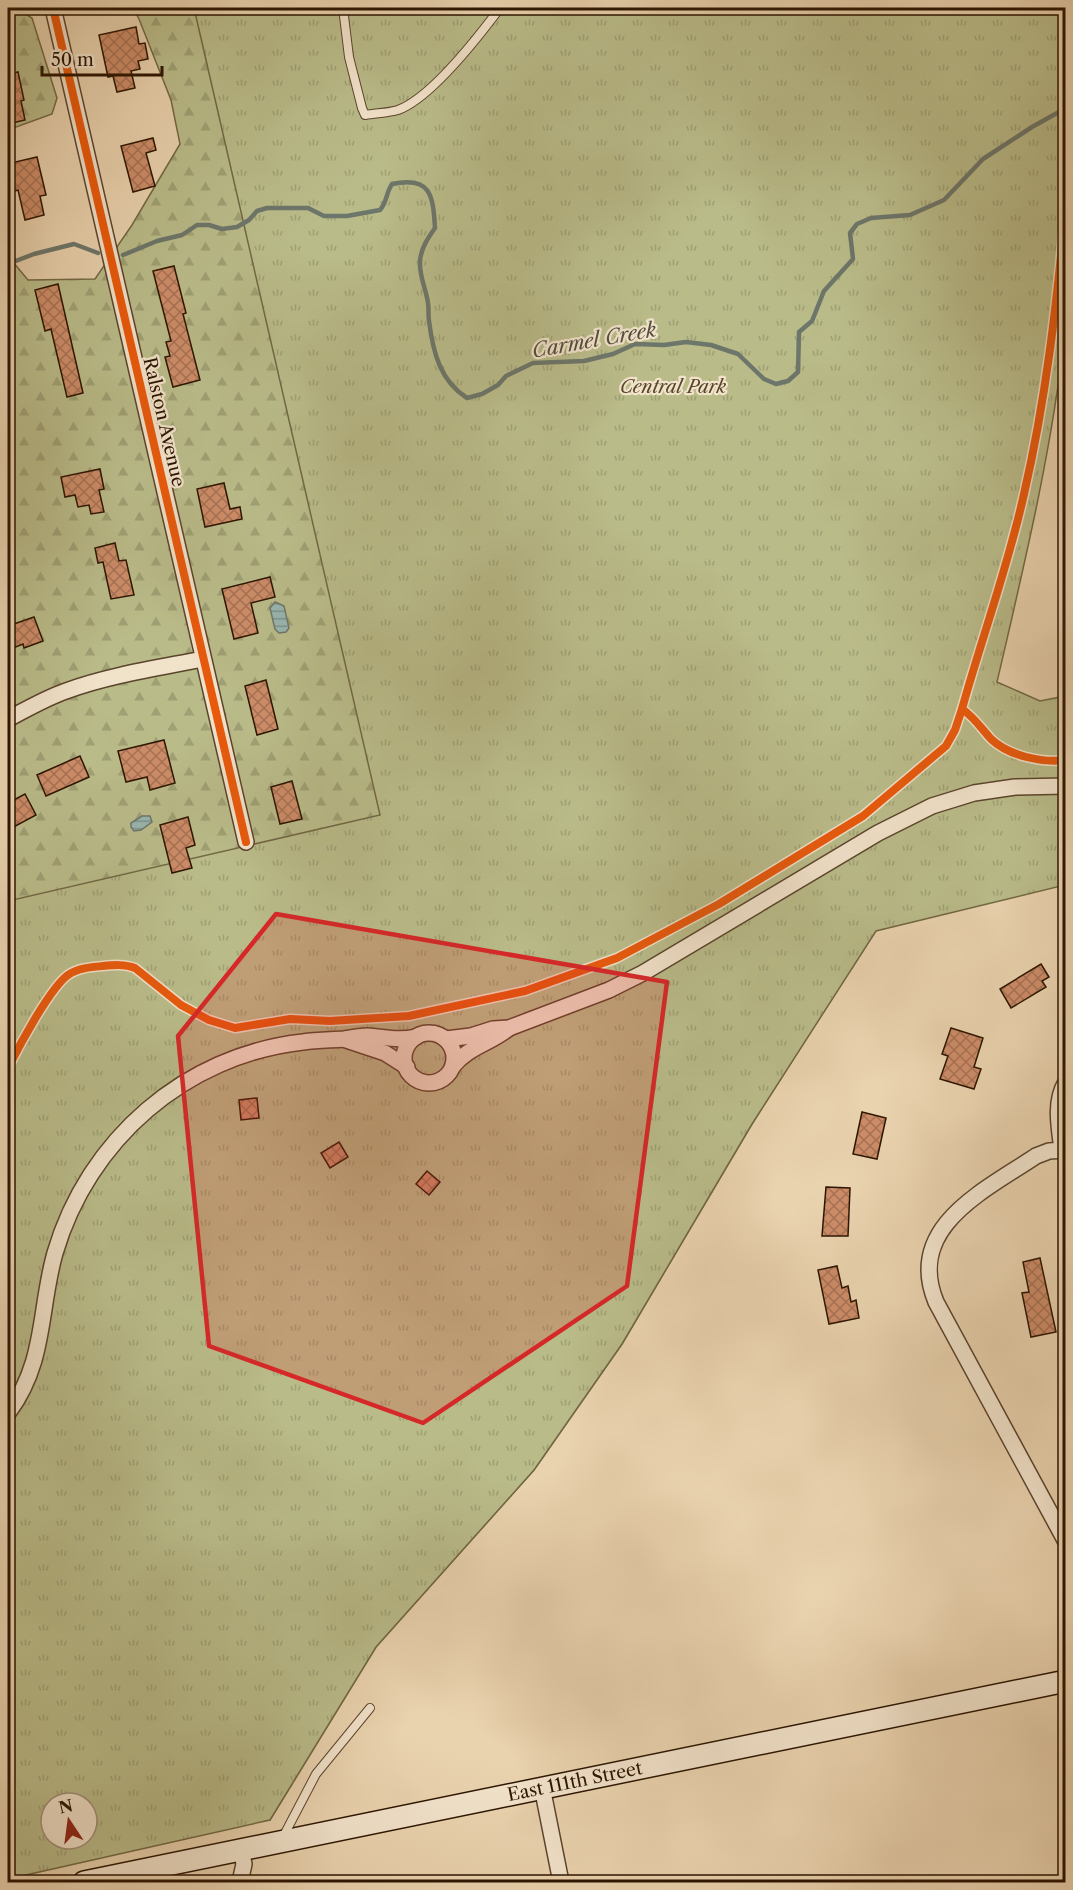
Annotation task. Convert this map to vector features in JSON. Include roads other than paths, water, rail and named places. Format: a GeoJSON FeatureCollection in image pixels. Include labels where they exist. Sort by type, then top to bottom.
{"type":"FeatureCollection","features":[{"type":"Feature","properties":{"kind":"main road","name":"East 111th Street"},"geometry":{"type":"LineString","coordinates":[[84,1882],[1065,1681]]}},
{"type":"Feature","properties":{"kind":"street","name":"Ralston Avenue"},"geometry":{"type":"LineString","coordinates":[[53,8],[246,842]]}},
{"type":"Feature","properties":{"kind":"street"},"geometry":{"type":"LineString","coordinates":[[8,719],[47,698],[68,690],[203,658]]}},
{"type":"Feature","properties":{"kind":"street"},"geometry":{"type":"LineString","coordinates":[[8,1413],[24,1387],[35,1360],[53,1261],[77,1196],[130,1124],[165,1095],[210,1068],[245,1054],[280,1045],[366,1036],[397,1040],[432,1033],[446,1039],[509,1028],[609,990],[643,973],[878,832],[932,806],[974,793],[1015,787],[1065,786]]}},
{"type":"Feature","properties":{"kind":"street"},"geometry":{"type":"LineString","coordinates":[[343,1039],[385,1053],[406,1067],[414,1077],[426,1082],[442,1079],[467,1052],[497,1038],[509,1028]]}},
{"type":"Feature","properties":{"kind":"street"},"geometry":{"type":"LineString","coordinates":[[406,1067],[407,1047],[416,1037]]}},
{"type":"Feature","properties":{"kind":"street"},"geometry":{"type":"LineString","coordinates":[[446,1039],[453,1052],[453,1066]]}},
{"type":"Feature","properties":{"kind":"street"},"geometry":{"type":"LineString","coordinates":[[1065,1082],[1059,1103],[1064,1149],[1036,1156],[966,1203],[934,1240],[928,1270],[931,1291],[936,1302],[1065,1542]]}},
{"type":"Feature","properties":{"kind":"street"},"geometry":{"type":"LineString","coordinates":[[542,1787],[561,1882]]}},
{"type":"Feature","properties":{"kind":"street"},"geometry":{"type":"LineString","coordinates":[[240,1882],[244,1864],[241,1849]]}},
{"type":"Feature","properties":{"kind":"lane"},"geometry":{"type":"LineString","coordinates":[[343,8],[349,57],[365,115],[398,110],[421,96],[470,47],[500,8]]}},
{"type":"Feature","properties":{"kind":"lane"},"geometry":{"type":"LineString","coordinates":[[280,1841],[316,1774],[370,1708]]}},
{"type":"Feature","properties":{"kind":"water"},"geometry":{"type":"Polygon","coordinates":[[[275,602],[284,606],[289,628],[286,632],[279,633],[275,629],[270,608],[275,602]]]}},
{"type":"Feature","properties":{"kind":"water"},"geometry":{"type":"Polygon","coordinates":[[[142,816],[150,816],[152,822],[141,830],[134,831],[131,823],[142,816]]]}},
{"type":"Feature","properties":{"kind":"waterway","name":"Carmel Creek"},"geometry":{"type":"LineString","coordinates":[[123,255],[157,241],[182,235],[197,225],[209,225],[222,229],[237,227],[249,220],[257,211],[267,208],[308,208],[324,216],[347,216],[380,210],[392,184],[415,183],[427,191],[433,206],[435,228],[423,247],[420,261],[433,344],[444,374],[450,383],[467,398],[482,394],[498,385],[506,376],[533,363],[584,361],[613,354],[635,344],[664,345],[686,342],[711,345],[738,354],[764,379],[776,384],[788,381],[798,372],[799,332],[812,321],[824,291],[853,259],[850,233],[857,224],[871,218],[910,215],[944,200],[983,159],[1066,108]]}},
{"type":"Feature","properties":{"kind":"waterway","name":"Carmel Creek"},"geometry":{"type":"LineString","coordinates":[[8,264],[34,254],[74,244],[98,253]]}},
{"type":"Feature","properties":{"kind":"park label","name":"Central Park"},"geometry":{"type":"Point","coordinates":[673,387]}}]}
